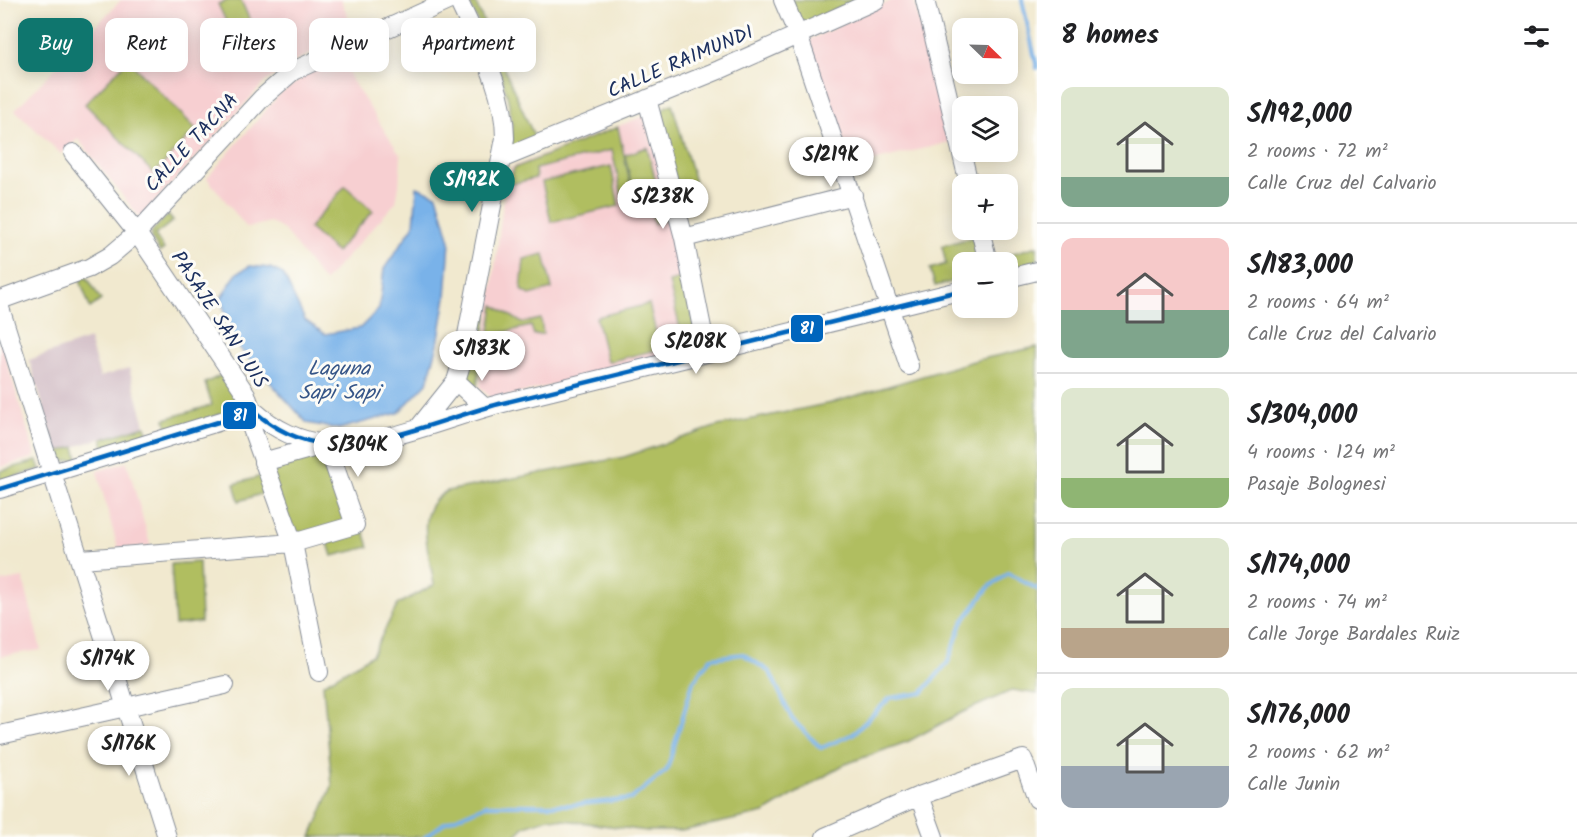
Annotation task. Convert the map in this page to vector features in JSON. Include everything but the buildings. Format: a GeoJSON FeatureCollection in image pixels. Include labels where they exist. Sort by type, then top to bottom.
{"type":"FeatureCollection","features":[{"type":"Feature","properties":{"kind":"street","name":"CALLE TACNA"},"geometry":{"type":"LineString","coordinates":[[0,300],[90,268],[110,256],[137,233],[244,116],[293,70],[450,0]]}},
{"type":"Feature","properties":{"kind":"street"},"geometry":{"type":"LineString","coordinates":[[420,426],[456,381],[468,340],[501,159],[505,113],[500,94],[458,0]]}},
{"type":"Feature","properties":{"kind":"street"},"geometry":{"type":"LineString","coordinates":[[783,0],[798,35],[909,366]]}},
{"type":"Feature","properties":{"kind":"street","name":"CALLE RAIMUNDI"},"geometry":{"type":"LineString","coordinates":[[501,159],[876,0]]}},
{"type":"Feature","properties":{"kind":"street"},"geometry":{"type":"LineString","coordinates":[[925,0],[967,174]]}},
{"type":"Feature","properties":{"kind":"street"},"geometry":{"type":"LineString","coordinates":[[647,99],[684,238],[707,353]]}},
{"type":"Feature","properties":{"kind":"street","name":"PASAJE SAN LUIS"},"geometry":{"type":"LineString","coordinates":[[73,153],[137,233],[246,394],[251,412],[250,426],[293,543],[319,672]]}},
{"type":"Feature","properties":{"kind":"street"},"geometry":{"type":"LineString","coordinates":[[684,238],[852,195]]}},
{"type":"Feature","properties":{"kind":"street"},"geometry":{"type":"LineString","coordinates":[[1018,276],[1037,271]]}},
{"type":"Feature","properties":{"kind":"street"},"geometry":{"type":"LineString","coordinates":[[262,462],[327,444],[372,440],[485,408],[952,293]]}},
{"type":"Feature","properties":{"kind":"street"},"geometry":{"type":"LineString","coordinates":[[0,308],[167,837]]}},
{"type":"Feature","properties":{"kind":"street"},"geometry":{"type":"LineString","coordinates":[[456,381],[485,408]]}},
{"type":"Feature","properties":{"kind":"street"},"geometry":{"type":"LineString","coordinates":[[0,489],[254,411],[266,422],[294,436],[327,444]]}},
{"type":"Feature","properties":{"kind":"street"},"geometry":{"type":"LineString","coordinates":[[81,560],[293,543],[355,525],[327,444]]}},
{"type":"Feature","properties":{"kind":"street"},"geometry":{"type":"LineString","coordinates":[[0,735],[225,685]]}},
{"type":"Feature","properties":{"kind":"street"},"geometry":{"type":"LineString","coordinates":[[825,837],[919,796],[1023,759],[1037,799]]}},
{"type":"Feature","properties":{"kind":"street"},"geometry":{"type":"LineString","coordinates":[[919,796],[934,837]]}},
{"type":"Feature","properties":{"kind":"shaded area"},"geometry":{"type":"Polygon","coordinates":[[[121,0],[341,0],[349,18],[309,18],[309,54],[297,60],[297,18],[200,18],[200,72],[280,72],[265,82],[140,218],[78,139],[61,154],[15,110],[52,72],[93,72],[93,29],[121,0]]]}},
{"type":"Feature","properties":{"kind":"shaded area"},"geometry":{"type":"Polygon","coordinates":[[[893,0],[914,0],[950,142],[849,167],[809,40],[893,0]]]}},
{"type":"Feature","properties":{"kind":"shaded area"},"geometry":{"type":"Polygon","coordinates":[[[348,72],[401,156],[396,202],[324,282],[284,230],[270,222],[247,228],[207,178],[279,95],[309,73],[348,72]]]}},
{"type":"Feature","properties":{"kind":"shaded area"},"geometry":{"type":"Polygon","coordinates":[[[644,116],[675,218],[697,349],[493,400],[480,387],[506,180],[512,167],[644,116]]]}},
{"type":"Feature","properties":{"kind":"shaded area"},"geometry":{"type":"Polygon","coordinates":[[[0,339],[35,455],[33,458],[0,467],[0,339]]]}},
{"type":"Feature","properties":{"kind":"shaded area"},"geometry":{"type":"Polygon","coordinates":[[[89,339],[100,377],[129,368],[145,425],[57,452],[29,360],[89,339]]]}},
{"type":"Feature","properties":{"kind":"shaded area"},"geometry":{"type":"Polygon","coordinates":[[[127,462],[150,546],[118,549],[97,471],[127,462]]]}},
{"type":"Feature","properties":{"kind":"shaded area"},"geometry":{"type":"Polygon","coordinates":[[[23,578],[41,650],[0,656],[0,582],[23,578]]]}},
{"type":"Feature","properties":{"kind":"green space"},"geometry":{"type":"Polygon","coordinates":[[[229,0],[241,0],[249,18],[224,18],[218,4],[229,0]]]}},
{"type":"Feature","properties":{"kind":"green space"},"geometry":{"type":"Polygon","coordinates":[[[858,0],[805,23],[798,20],[790,1],[858,0]]]}},
{"type":"Feature","properties":{"kind":"green space"},"geometry":{"type":"Polygon","coordinates":[[[475,2],[482,18],[476,18],[470,4],[475,2]]]}},
{"type":"Feature","properties":{"kind":"green space"},"geometry":{"type":"Polygon","coordinates":[[[116,72],[140,72],[196,129],[154,174],[85,104],[116,72]]]}},
{"type":"Feature","properties":{"kind":"green space"},"geometry":{"type":"Polygon","coordinates":[[[500,72],[506,72],[534,136],[539,139],[516,148],[512,144],[510,107],[500,72]]]}},
{"type":"Feature","properties":{"kind":"green space"},"geometry":{"type":"Polygon","coordinates":[[[672,104],[695,182],[677,187],[660,114],[665,107],[672,104]]]}},
{"type":"Feature","properties":{"kind":"green space"},"geometry":{"type":"Polygon","coordinates":[[[618,127],[635,207],[624,207],[612,150],[535,169],[536,178],[508,185],[514,168],[618,127]]]}},
{"type":"Feature","properties":{"kind":"green space"},"geometry":{"type":"Polygon","coordinates":[[[647,147],[657,186],[633,191],[625,155],[647,147]]]}},
{"type":"Feature","properties":{"kind":"green space"},"geometry":{"type":"Polygon","coordinates":[[[611,166],[619,206],[551,222],[542,182],[611,166]]]}},
{"type":"Feature","properties":{"kind":"green space"},"geometry":{"type":"Polygon","coordinates":[[[345,186],[373,211],[336,252],[309,228],[345,186]]]}},
{"type":"Feature","properties":{"kind":"green space"},"geometry":{"type":"Polygon","coordinates":[[[658,190],[666,220],[654,223],[646,193],[658,190]]]}},
{"type":"Feature","properties":{"kind":"green space"},"geometry":{"type":"Polygon","coordinates":[[[168,215],[173,221],[155,235],[164,249],[160,252],[151,238],[152,231],[168,215]]]}},
{"type":"Feature","properties":{"kind":"green space"},"geometry":{"type":"Polygon","coordinates":[[[963,240],[974,240],[977,252],[952,252],[952,282],[935,286],[930,269],[946,264],[942,246],[963,240]]]}},
{"type":"Feature","properties":{"kind":"green space"},"geometry":{"type":"Polygon","coordinates":[[[1037,246],[1037,261],[1018,266],[1017,252],[1037,246]]]}},
{"type":"Feature","properties":{"kind":"green space"},"geometry":{"type":"Polygon","coordinates":[[[544,254],[552,289],[530,295],[521,290],[524,259],[544,254]]]}},
{"type":"Feature","properties":{"kind":"green space"},"geometry":{"type":"Polygon","coordinates":[[[87,277],[101,300],[90,308],[80,280],[87,277]]]}},
{"type":"Feature","properties":{"kind":"green space"},"geometry":{"type":"Polygon","coordinates":[[[687,277],[697,349],[667,356],[663,338],[681,333],[669,282],[687,277]]]}},
{"type":"Feature","properties":{"kind":"green space"},"geometry":{"type":"Polygon","coordinates":[[[489,288],[491,289],[477,386],[467,376],[489,288]]]}},
{"type":"Feature","properties":{"kind":"green space"},"geometry":{"type":"Polygon","coordinates":[[[649,304],[660,349],[607,362],[596,317],[649,304]]]}},
{"type":"Feature","properties":{"kind":"green space"},"geometry":{"type":"Polygon","coordinates":[[[494,305],[522,323],[541,319],[543,334],[534,335],[531,326],[489,336],[494,305]]]}},
{"type":"Feature","properties":{"kind":"green space"},"geometry":{"type":"Polygon","coordinates":[[[1037,347],[1037,694],[1013,690],[961,713],[909,741],[843,765],[764,813],[682,831],[647,831],[549,818],[525,826],[514,837],[311,837],[332,786],[323,684],[372,655],[398,604],[434,585],[425,533],[426,521],[429,509],[436,499],[447,491],[624,457],[718,426],[831,403],[977,360],[1037,347]]]}},
{"type":"Feature","properties":{"kind":"green space"},"geometry":{"type":"Polygon","coordinates":[[[222,375],[242,405],[169,435],[165,419],[212,405],[205,383],[222,375]]]}},
{"type":"Feature","properties":{"kind":"green space"},"geometry":{"type":"Polygon","coordinates":[[[145,426],[149,438],[105,450],[102,439],[145,426]]]}},
{"type":"Feature","properties":{"kind":"green space"},"geometry":{"type":"Polygon","coordinates":[[[51,433],[57,452],[75,447],[78,459],[60,462],[54,458],[45,436],[51,433]]]}},
{"type":"Feature","properties":{"kind":"green space"},"geometry":{"type":"Polygon","coordinates":[[[323,448],[348,523],[296,541],[267,466],[323,448]]]}},
{"type":"Feature","properties":{"kind":"green space"},"geometry":{"type":"Polygon","coordinates":[[[37,461],[40,469],[0,481],[0,471],[37,461]]]}},
{"type":"Feature","properties":{"kind":"green space"},"geometry":{"type":"Polygon","coordinates":[[[262,476],[267,492],[239,501],[234,484],[262,476]]]}},
{"type":"Feature","properties":{"kind":"green space"},"geometry":{"type":"Polygon","coordinates":[[[364,531],[369,547],[332,556],[328,543],[364,531]]]}},
{"type":"Feature","properties":{"kind":"green space"},"geometry":{"type":"Polygon","coordinates":[[[199,562],[201,622],[175,625],[171,564],[199,562]]]}},
{"type":"Feature","properties":{"kind":"water","name":"Laguna Sapi Sapi"},"geometry":{"type":"Polygon","coordinates":[[[417,187],[437,195],[450,241],[446,297],[438,344],[427,383],[398,413],[339,429],[307,423],[232,340],[221,298],[237,273],[250,266],[270,268],[283,274],[305,320],[325,334],[360,328],[379,309],[384,269],[414,225],[417,187]]]}},
{"type":"Feature","properties":{"kind":"waterway"},"geometry":{"type":"LineString","coordinates":[[1022,0],[1037,68]]}},
{"type":"Feature","properties":{"kind":"waterway"},"geometry":{"type":"LineString","coordinates":[[425,837],[444,823],[486,805],[571,805],[631,799],[667,770],[693,682],[711,658],[743,654],[770,672],[792,719],[821,748],[853,734],[890,698],[922,693],[948,662],[962,623],[989,587],[1008,573],[1037,589]]}},
{"type":"Feature","properties":{"kind":"transit line","name":"81"},"geometry":{"type":"LineString","coordinates":[[0,489],[254,411],[279,429],[307,441],[327,444],[370,441],[499,404],[952,293]]}}]}
